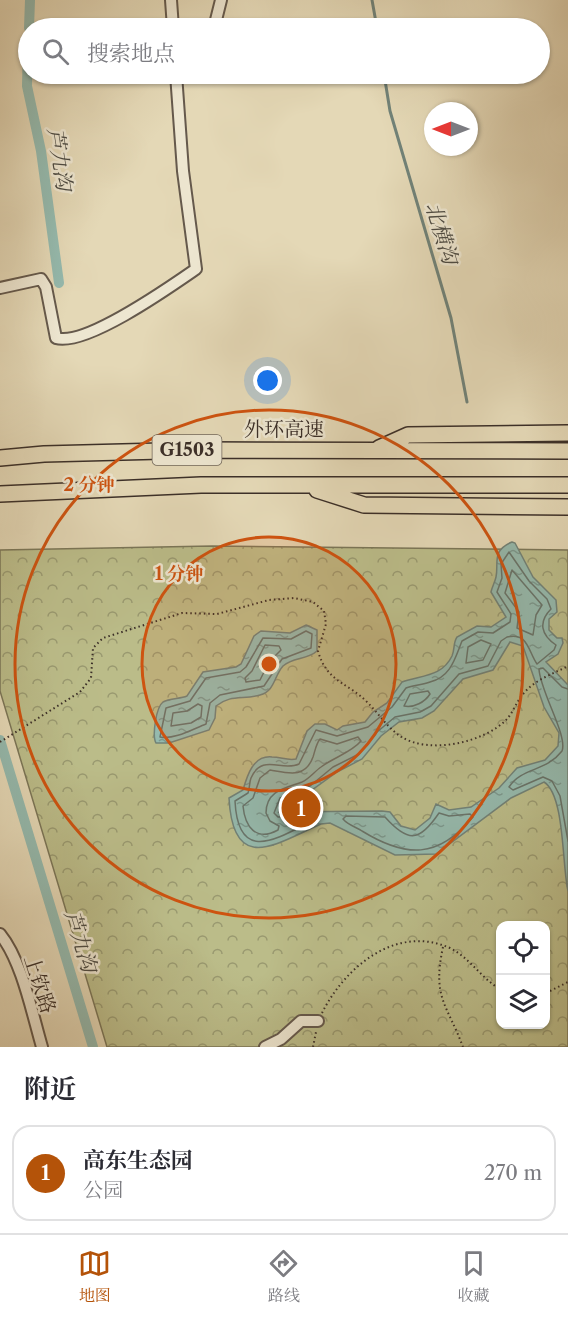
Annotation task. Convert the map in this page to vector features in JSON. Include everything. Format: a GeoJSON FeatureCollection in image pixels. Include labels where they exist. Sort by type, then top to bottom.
{"type":"FeatureCollection","features":[{"type":"Feature","properties":{"kind":"highway"},"geometry":{"type":"LineString","coordinates":[[374,450],[408,435],[568,433]]}},
{"type":"Feature","properties":{"kind":"highway","name":"外环高速"},"geometry":{"type":"LineString","coordinates":[[0,458],[44,454],[189,450],[568,451]]}},
{"type":"Feature","properties":{"kind":"highway"},"geometry":{"type":"LineString","coordinates":[[300,485],[364,505],[568,507]]}},
{"type":"Feature","properties":{"kind":"highway","name":"G1503"},"geometry":{"type":"LineString","coordinates":[[0,494],[112,487],[568,485]]}},
{"type":"Feature","properties":{"kind":"street"},"geometry":{"type":"LineString","coordinates":[[171,0],[172,18]]}},
{"type":"Feature","properties":{"kind":"street"},"geometry":{"type":"LineString","coordinates":[[216,18],[221,0]]}},
{"type":"Feature","properties":{"kind":"street"},"geometry":{"type":"LineString","coordinates":[[0,288],[41,279],[46,287],[56,338],[64,340],[89,335],[196,269],[183,171],[177,84]]}},
{"type":"Feature","properties":{"kind":"street","name":"上钦路"},"geometry":{"type":"LineString","coordinates":[[0,934],[7,942],[17,966],[42,1047]]}},
{"type":"Feature","properties":{"kind":"street"},"geometry":{"type":"LineString","coordinates":[[265,1047],[281,1039],[301,1021],[318,1021]]}},
{"type":"Feature","properties":{"kind":"path"},"geometry":{"type":"LineString","coordinates":[[0,742],[80,692],[91,678],[93,648],[103,638],[182,613],[217,614],[269,600],[294,598],[313,602],[324,611],[326,624],[318,651],[330,675],[364,699],[399,736],[415,743],[446,745],[472,740],[493,730],[508,718],[524,692],[535,682],[568,666]]}},
{"type":"Feature","properties":{"kind":"path"},"geometry":{"type":"LineString","coordinates":[[313,1047],[318,1021],[342,981],[356,966],[377,951],[409,942],[425,942],[443,946],[464,957],[496,985]]}},
{"type":"Feature","properties":{"kind":"path"},"geometry":{"type":"LineString","coordinates":[[443,946],[439,971],[441,998],[463,1047]]}},
{"type":"Feature","properties":{"kind":"path"},"geometry":{"type":"LineString","coordinates":[[550,991],[568,982]]}},
{"type":"Feature","properties":{"kind":"green space"},"geometry":{"type":"Polygon","coordinates":[[[212,546],[568,550],[568,1047],[107,1047],[0,691],[0,550],[212,546]]]}},
{"type":"Feature","properties":{"kind":"water"},"geometry":{"type":"Polygon","coordinates":[[[512,542],[515,543],[533,577],[556,600],[557,612],[549,619],[549,630],[557,638],[562,638],[563,643],[558,654],[546,662],[568,685],[568,891],[562,832],[556,801],[551,789],[544,782],[511,798],[436,854],[395,855],[330,823],[321,824],[274,845],[248,846],[239,838],[232,822],[229,798],[243,790],[249,773],[256,763],[265,757],[296,759],[307,731],[315,724],[325,724],[337,730],[343,726],[365,722],[373,712],[387,703],[402,682],[437,672],[443,668],[452,656],[457,637],[477,626],[491,627],[506,617],[491,592],[496,577],[498,553],[512,542]],[[510,642],[493,670],[463,679],[434,711],[422,718],[399,722],[381,736],[362,759],[337,772],[305,795],[289,799],[279,812],[390,812],[401,826],[415,830],[430,818],[436,804],[449,810],[471,807],[499,788],[517,768],[545,760],[558,746],[559,733],[544,707],[523,646],[510,642]]]}},
{"type":"Feature","properties":{"kind":"water"},"geometry":{"type":"Polygon","coordinates":[[[306,625],[317,630],[317,651],[283,666],[269,690],[260,695],[227,700],[216,706],[215,718],[209,730],[169,743],[156,743],[155,722],[163,702],[187,696],[203,672],[236,667],[241,664],[254,636],[261,631],[290,633],[306,625]]]}},
{"type":"Feature","properties":{"kind":"waterway","name":"芦九沟"},"geometry":{"type":"LineString","coordinates":[[29,18],[30,0]]}},
{"type":"Feature","properties":{"kind":"waterway","name":"北横沟"},"geometry":{"type":"LineString","coordinates":[[372,0],[375,18]]}},
{"type":"Feature","properties":{"kind":"waterway","name":"芦九沟"},"geometry":{"type":"LineString","coordinates":[[27,84],[41,151],[59,283]]}},
{"type":"Feature","properties":{"kind":"waterway","name":"北横沟"},"geometry":{"type":"LineString","coordinates":[[386,84],[390,111],[451,318],[467,402]]}},
{"type":"Feature","properties":{"kind":"waterway","name":"芦九沟"},"geometry":{"type":"LineString","coordinates":[[0,740],[93,1047]]}},
{"type":"Feature","properties":{"kind":"place","name":"高东生态园"},"geometry":{"type":"Point","coordinates":[301,808]}}]}
